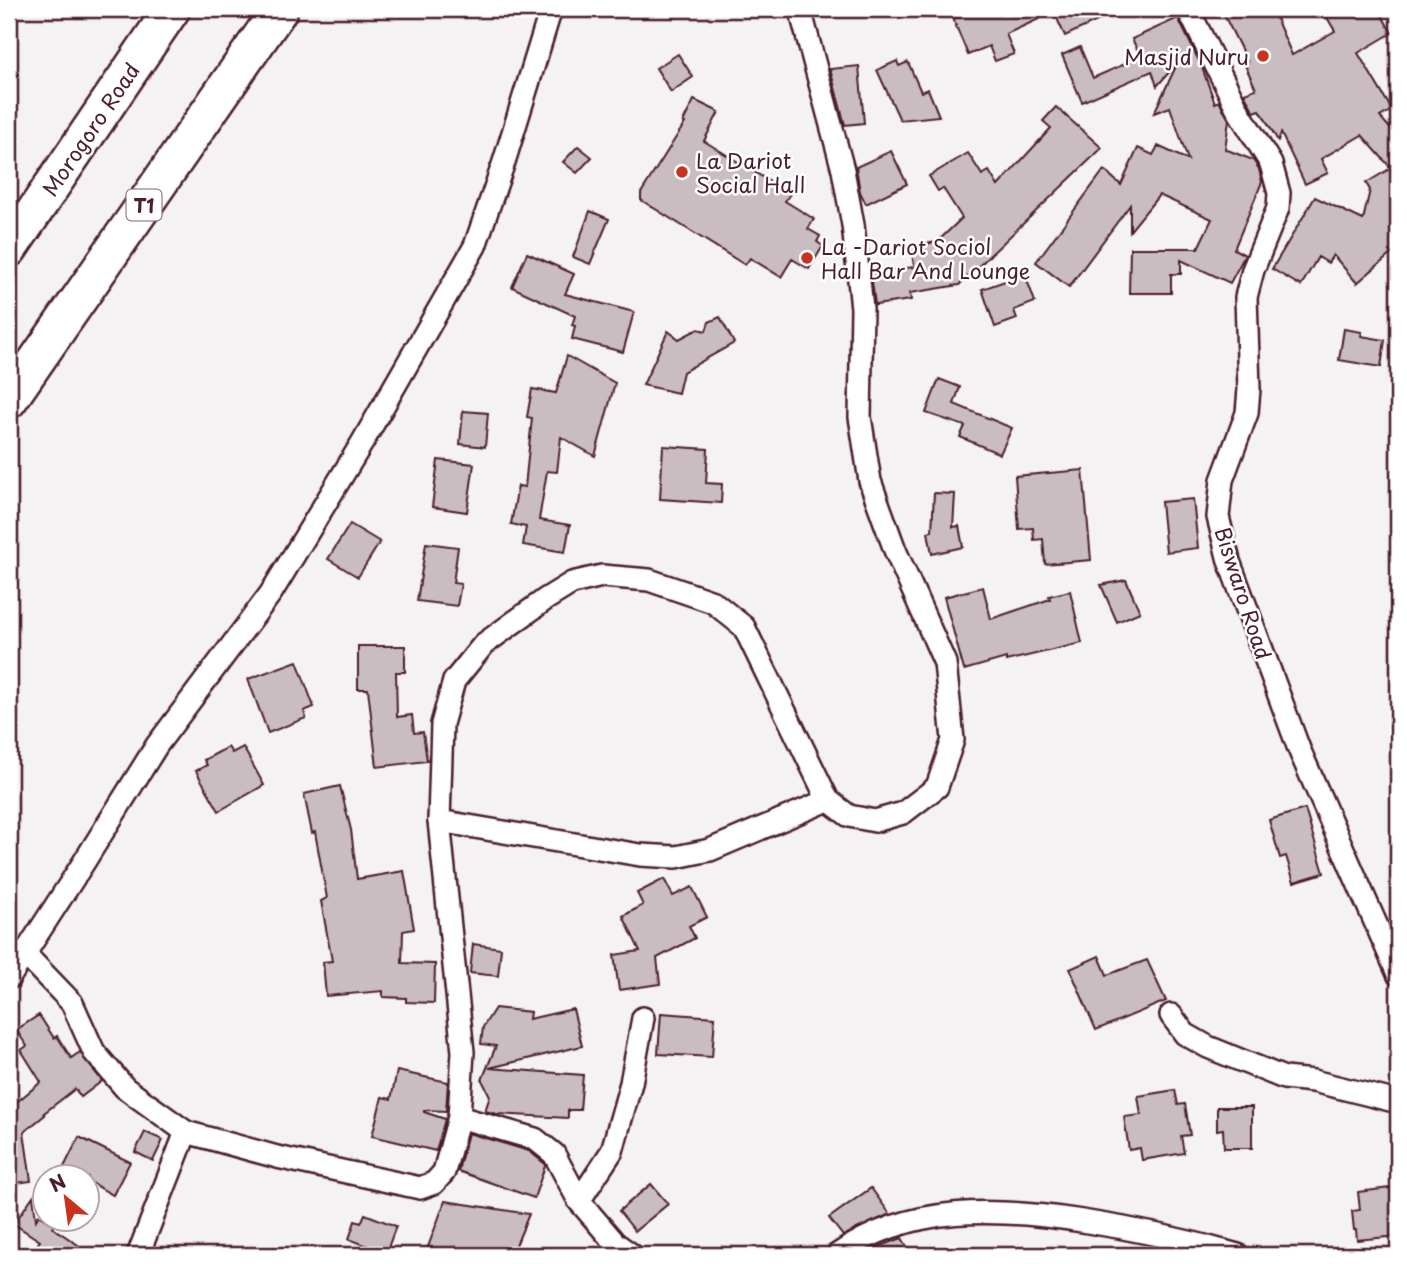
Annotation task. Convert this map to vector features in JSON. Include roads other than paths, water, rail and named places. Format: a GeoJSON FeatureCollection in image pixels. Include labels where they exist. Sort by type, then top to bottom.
{"type":"FeatureCollection","features":[{"type":"Feature","properties":{"kind":"highway","name":"Morogoro Road"},"geometry":{"type":"LineString","coordinates":[[9,248],[172,9]]}},
{"type":"Feature","properties":{"kind":"highway","name":"T1"},"geometry":{"type":"LineString","coordinates":[[9,400],[280,9]]}},
{"type":"Feature","properties":{"kind":"street"},"geometry":{"type":"LineString","coordinates":[[9,978],[157,745],[271,593],[362,443],[475,246],[551,9]]}},
{"type":"Feature","properties":{"kind":"street"},"geometry":{"type":"LineString","coordinates":[[24,953],[72,1003],[94,1052],[125,1088],[186,1132],[277,1157],[420,1188],[434,1183],[444,1172],[459,1117],[463,1052],[439,821],[442,724],[454,681],[484,644],[572,583],[602,576],[649,580],[713,602],[744,627],[828,800],[849,816],[875,821],[903,813],[936,787],[953,740],[945,663],[895,550],[870,481],[860,417],[862,308],[853,225],[843,170],[800,9]]}},
{"type":"Feature","properties":{"kind":"street","name":"Biswaro Road"},"geometry":{"type":"LineString","coordinates":[[1188,9],[1239,112],[1271,163],[1279,193],[1278,208],[1246,297],[1249,388],[1247,413],[1222,480],[1218,517],[1229,561],[1299,749],[1398,974]]}},
{"type":"Feature","properties":{"kind":"street"},"geometry":{"type":"LineString","coordinates":[[439,821],[640,855],[676,858],[710,850],[828,800]]}},
{"type":"Feature","properties":{"kind":"street"},"geometry":{"type":"LineString","coordinates":[[1171,1015],[1185,1034],[1284,1078],[1314,1081],[1398,1102]]}},
{"type":"Feature","properties":{"kind":"street"},"geometry":{"type":"LineString","coordinates":[[579,1201],[612,1151],[631,1083],[643,1018]]}},
{"type":"Feature","properties":{"kind":"street"},"geometry":{"type":"LineString","coordinates":[[459,1117],[535,1139],[554,1154],[579,1201],[615,1243],[632,1255]]}},
{"type":"Feature","properties":{"kind":"street"},"geometry":{"type":"LineString","coordinates":[[138,1255],[186,1132]]}},
{"type":"Feature","properties":{"kind":"street"},"geometry":{"type":"LineString","coordinates":[[837,1255],[866,1236],[891,1226],[957,1212],[1026,1212],[1106,1224],[1180,1238],[1238,1255]]}},
{"type":"Feature","properties":{"kind":"place","name":"Masjid Nuru"},"geometry":{"type":"Point","coordinates":[1263,56]}},
{"type":"Feature","properties":{"kind":"place","name":"La Dariot Social Hall"},"geometry":{"type":"Point","coordinates":[682,172]}},
{"type":"Feature","properties":{"kind":"place","name":"La -Dariot Sociol Hall Bar And Lounge"},"geometry":{"type":"Point","coordinates":[807,258]}}]}
